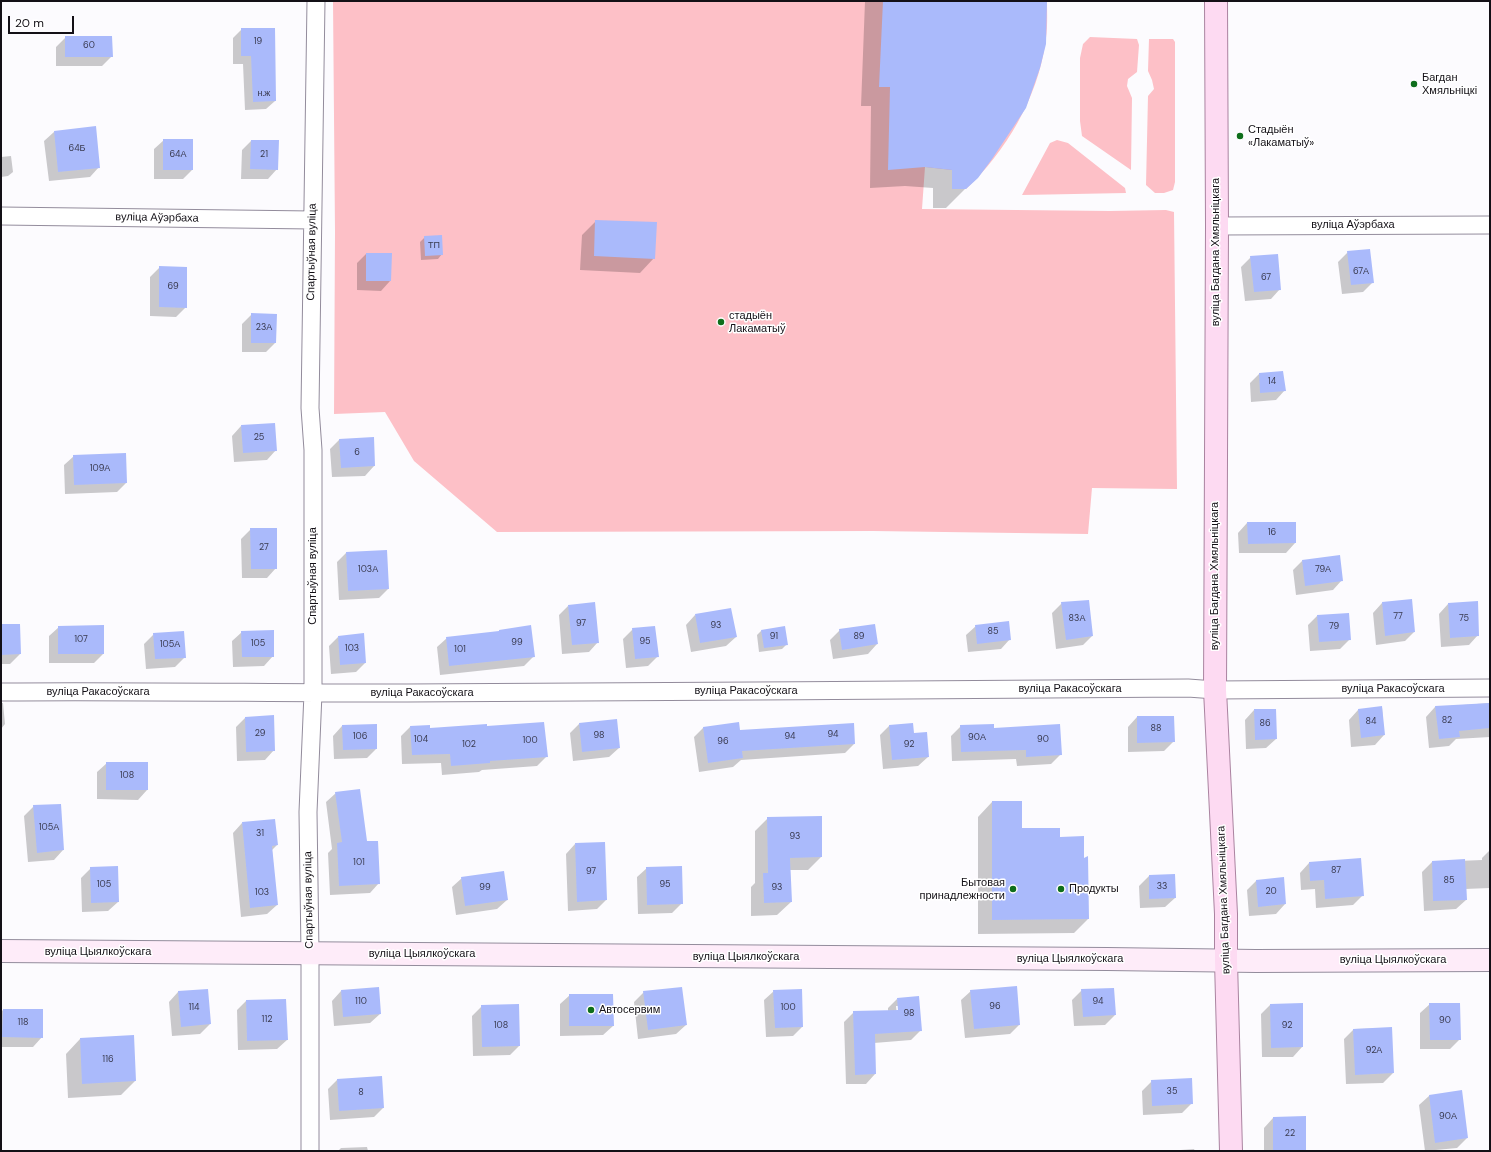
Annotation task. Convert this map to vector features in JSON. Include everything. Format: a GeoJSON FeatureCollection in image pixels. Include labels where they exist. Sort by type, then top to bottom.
{"type":"FeatureCollection","features":[{"type":"Feature","properties":{"kind":"main road","name":"вуліца Багдана Хмяльніцкага"},"geometry":{"type":"LineString","coordinates":[[1216,1],[1217,226],[1215,690],[1226,914],[1231,1151]]}},
{"type":"Feature","properties":{"kind":"street","name":"Спартыўная вуліца"},"geometry":{"type":"LineString","coordinates":[[310,1151],[308,812],[313,693],[313,450],[310,408],[316,1]]}},
{"type":"Feature","properties":{"kind":"street","name":"вуліца Аўэрбаха"},"geometry":{"type":"LineString","coordinates":[[1,216],[312,220]]}},
{"type":"Feature","properties":{"kind":"street","name":"вуліца Аўэрбаха"},"geometry":{"type":"LineString","coordinates":[[1217,226],[1490,225]]}},
{"type":"Feature","properties":{"kind":"street","name":"вуліца Ракасоўскага"},"geometry":{"type":"LineString","coordinates":[[1,692],[116,691],[313,693],[1188,688],[1215,690],[1490,688]]}},
{"type":"Feature","properties":{"kind":"street","name":"вуліца Цыялкоўскага"},"geometry":{"type":"LineString","coordinates":[[1,951],[1226,961],[1490,960]]}},
{"type":"Feature","properties":{"kind":"shaded area","name":"стадыён Лакаматыў"},"geometry":{"type":"Polygon","coordinates":[[[333,1],[1047,1],[1047,33],[1041,64],[1035,84],[1018,123],[994,159],[966,189],[952,189],[952,170],[925,167],[922,209],[1110,211],[1166,210],[1174,212],[1177,489],[1092,488],[1088,534],[873,531],[497,532],[414,461],[385,412],[334,414],[335,232],[333,1]]]}},
{"type":"Feature","properties":{"kind":"shaded area"},"geometry":{"type":"Polygon","coordinates":[[[1090,37],[1137,39],[1139,45],[1137,72],[1128,79],[1127,86],[1132,98],[1131,170],[1082,136],[1080,121],[1080,58],[1083,44],[1090,37]]]}},
{"type":"Feature","properties":{"kind":"shaded area"},"geometry":{"type":"Polygon","coordinates":[[[1149,39],[1173,39],[1175,42],[1175,182],[1173,190],[1164,193],[1155,193],[1146,185],[1148,96],[1154,89],[1148,71],[1149,39]]]}},
{"type":"Feature","properties":{"kind":"shaded area"},"geometry":{"type":"Polygon","coordinates":[[[1057,140],[1068,143],[1125,188],[1126,193],[1022,195],[1050,143],[1057,140]]]}},
{"type":"Feature","properties":{"kind":"building"},"geometry":{"type":"Polygon","coordinates":[[[883,1],[1047,1],[1046,44],[1040,68],[1026,108],[978,178],[966,189],[952,189],[952,170],[925,167],[888,170],[890,87],[879,87],[883,1]]]}},
{"type":"Feature","properties":{"kind":"building"},"geometry":{"type":"Polygon","coordinates":[[[241,28],[275,28],[276,101],[253,102],[251,56],[241,56],[241,28]]]}},
{"type":"Feature","properties":{"kind":"building"},"geometry":{"type":"Polygon","coordinates":[[[65,36],[112,36],[113,57],[65,57],[65,36]]]}},
{"type":"Feature","properties":{"kind":"building"},"geometry":{"type":"Polygon","coordinates":[[[96,126],[100,168],[58,172],[54,131],[96,126]]]}},
{"type":"Feature","properties":{"kind":"building"},"geometry":{"type":"Polygon","coordinates":[[[163,139],[193,139],[193,170],[163,170],[163,139]]]}},
{"type":"Feature","properties":{"kind":"building"},"geometry":{"type":"Polygon","coordinates":[[[251,140],[279,140],[278,170],[250,169],[251,140]]]}},
{"type":"Feature","properties":{"kind":"building"},"geometry":{"type":"Polygon","coordinates":[[[595,220],[657,222],[655,259],[594,256],[595,220]]]}},
{"type":"Feature","properties":{"kind":"building"},"geometry":{"type":"Polygon","coordinates":[[[442,235],[443,255],[425,256],[424,236],[442,235]]]}},
{"type":"Feature","properties":{"kind":"building"},"geometry":{"type":"Polygon","coordinates":[[[1370,249],[1374,283],[1351,285],[1347,251],[1370,249]]]}},
{"type":"Feature","properties":{"kind":"building"},"geometry":{"type":"Polygon","coordinates":[[[366,253],[392,253],[391,281],[366,281],[366,253]]]}},
{"type":"Feature","properties":{"kind":"building"},"geometry":{"type":"Polygon","coordinates":[[[1278,254],[1281,290],[1254,292],[1250,256],[1278,254]]]}},
{"type":"Feature","properties":{"kind":"building"},"geometry":{"type":"Polygon","coordinates":[[[159,266],[187,267],[187,308],[159,307],[159,266]]]}},
{"type":"Feature","properties":{"kind":"building"},"geometry":{"type":"Polygon","coordinates":[[[251,313],[277,314],[276,343],[251,343],[251,313]]]}},
{"type":"Feature","properties":{"kind":"building"},"geometry":{"type":"Polygon","coordinates":[[[1283,371],[1286,391],[1260,393],[1259,373],[1283,371]]]}},
{"type":"Feature","properties":{"kind":"building"},"geometry":{"type":"Polygon","coordinates":[[[275,423],[277,451],[243,453],[241,425],[275,423]]]}},
{"type":"Feature","properties":{"kind":"building"},"geometry":{"type":"Polygon","coordinates":[[[374,437],[375,466],[341,468],[339,439],[374,437]]]}},
{"type":"Feature","properties":{"kind":"building"},"geometry":{"type":"Polygon","coordinates":[[[126,453],[127,483],[74,485],[73,455],[126,453]]]}},
{"type":"Feature","properties":{"kind":"building"},"geometry":{"type":"Polygon","coordinates":[[[1247,522],[1296,522],[1296,543],[1248,544],[1247,522]]]}},
{"type":"Feature","properties":{"kind":"building"},"geometry":{"type":"Polygon","coordinates":[[[250,528],[277,528],[277,569],[251,569],[250,528]]]}},
{"type":"Feature","properties":{"kind":"building"},"geometry":{"type":"Polygon","coordinates":[[[387,550],[389,589],[348,591],[346,552],[387,550]]]}},
{"type":"Feature","properties":{"kind":"building"},"geometry":{"type":"Polygon","coordinates":[[[1340,555],[1343,581],[1305,586],[1302,560],[1340,555]]]}},
{"type":"Feature","properties":{"kind":"building"},"geometry":{"type":"Polygon","coordinates":[[[1412,599],[1415,632],[1385,636],[1382,602],[1412,599]]]}},
{"type":"Feature","properties":{"kind":"building"},"geometry":{"type":"Polygon","coordinates":[[[1089,600],[1093,636],[1066,640],[1061,602],[1089,600]]]}},
{"type":"Feature","properties":{"kind":"building"},"geometry":{"type":"Polygon","coordinates":[[[1478,601],[1479,636],[1450,638],[1448,603],[1478,601]]]}},
{"type":"Feature","properties":{"kind":"building"},"geometry":{"type":"Polygon","coordinates":[[[595,602],[599,643],[572,645],[568,605],[595,602]]]}},
{"type":"Feature","properties":{"kind":"building"},"geometry":{"type":"Polygon","coordinates":[[[731,608],[737,637],[700,643],[695,614],[731,608]]]}},
{"type":"Feature","properties":{"kind":"building"},"geometry":{"type":"Polygon","coordinates":[[[1349,613],[1351,640],[1319,642],[1317,615],[1349,613]]]}},
{"type":"Feature","properties":{"kind":"building"},"geometry":{"type":"Polygon","coordinates":[[[1009,621],[1011,640],[977,644],[975,625],[1009,621]]]}},
{"type":"Feature","properties":{"kind":"building"},"geometry":{"type":"Polygon","coordinates":[[[1,624],[20,624],[21,654],[1,655],[1,624]]]}},
{"type":"Feature","properties":{"kind":"building"},"geometry":{"type":"Polygon","coordinates":[[[875,624],[878,644],[842,650],[839,629],[875,624]]]}},
{"type":"Feature","properties":{"kind":"building"},"geometry":{"type":"Polygon","coordinates":[[[104,625],[104,654],[58,654],[58,626],[104,625]]]}},
{"type":"Feature","properties":{"kind":"building"},"geometry":{"type":"Polygon","coordinates":[[[531,625],[535,657],[449,666],[446,637],[499,631],[531,625]]]}},
{"type":"Feature","properties":{"kind":"building"},"geometry":{"type":"Polygon","coordinates":[[[655,626],[659,657],[635,659],[632,628],[655,626]]]}},
{"type":"Feature","properties":{"kind":"building"},"geometry":{"type":"Polygon","coordinates":[[[785,626],[788,645],[764,648],[761,630],[785,626]]]}},
{"type":"Feature","properties":{"kind":"building"},"geometry":{"type":"Polygon","coordinates":[[[274,630],[274,657],[242,657],[241,631],[274,630]]]}},
{"type":"Feature","properties":{"kind":"building"},"geometry":{"type":"Polygon","coordinates":[[[184,631],[186,658],[155,659],[153,633],[184,631]]]}},
{"type":"Feature","properties":{"kind":"building"},"geometry":{"type":"Polygon","coordinates":[[[364,633],[366,663],[340,665],[338,636],[364,633]]]}},
{"type":"Feature","properties":{"kind":"building"},"geometry":{"type":"Polygon","coordinates":[[[1490,703],[1490,728],[1459,731],[1460,737],[1439,739],[1435,706],[1490,703]]]}},
{"type":"Feature","properties":{"kind":"building"},"geometry":{"type":"Polygon","coordinates":[[[1382,706],[1385,735],[1361,738],[1358,709],[1382,706]]]}},
{"type":"Feature","properties":{"kind":"building"},"geometry":{"type":"Polygon","coordinates":[[[1254,709],[1276,709],[1277,739],[1255,740],[1254,709]]]}},
{"type":"Feature","properties":{"kind":"building"},"geometry":{"type":"Polygon","coordinates":[[[274,715],[275,751],[246,752],[245,717],[274,715]]]}},
{"type":"Feature","properties":{"kind":"building"},"geometry":{"type":"Polygon","coordinates":[[[1137,716],[1174,716],[1175,742],[1137,743],[1137,716]]]}},
{"type":"Feature","properties":{"kind":"building"},"geometry":{"type":"Polygon","coordinates":[[[617,719],[620,748],[582,752],[579,723],[617,719]]]}},
{"type":"Feature","properties":{"kind":"building"},"geometry":{"type":"Polygon","coordinates":[[[544,722],[548,757],[490,761],[490,763],[451,766],[450,754],[412,755],[410,726],[430,725],[430,728],[544,722]]]}},
{"type":"Feature","properties":{"kind":"building"},"geometry":{"type":"Polygon","coordinates":[[[739,722],[740,730],[854,723],[855,744],[742,751],[743,758],[708,763],[703,727],[739,722]]]}},
{"type":"Feature","properties":{"kind":"building"},"geometry":{"type":"Polygon","coordinates":[[[913,723],[914,733],[927,732],[929,757],[892,760],[889,725],[913,723]]]}},
{"type":"Feature","properties":{"kind":"building"},"geometry":{"type":"Polygon","coordinates":[[[377,724],[377,749],[343,750],[342,725],[377,724]]]}},
{"type":"Feature","properties":{"kind":"building"},"geometry":{"type":"Polygon","coordinates":[[[994,724],[994,728],[1060,724],[1062,755],[1026,757],[1026,750],[961,752],[960,725],[994,724]]]}},
{"type":"Feature","properties":{"kind":"building"},"geometry":{"type":"Polygon","coordinates":[[[106,762],[148,762],[148,790],[106,790],[106,762]]]}},
{"type":"Feature","properties":{"kind":"building"},"geometry":{"type":"Polygon","coordinates":[[[360,789],[367,841],[378,841],[380,884],[339,886],[337,843],[342,842],[335,792],[360,789]]]}},
{"type":"Feature","properties":{"kind":"building"},"geometry":{"type":"Polygon","coordinates":[[[992,801],[1022,801],[1022,828],[1060,828],[1060,837],[1084,836],[1084,858],[1088,856],[1089,919],[992,920],[992,801]]]}},
{"type":"Feature","properties":{"kind":"building"},"geometry":{"type":"Polygon","coordinates":[[[61,804],[64,850],[37,853],[33,805],[61,804]]]}},
{"type":"Feature","properties":{"kind":"building"},"geometry":{"type":"Polygon","coordinates":[[[822,816],[822,857],[790,858],[792,902],[764,903],[763,873],[768,873],[767,817],[822,816]]]}},
{"type":"Feature","properties":{"kind":"building"},"geometry":{"type":"Polygon","coordinates":[[[275,819],[278,845],[272,846],[278,905],[250,908],[242,822],[275,819]]]}},
{"type":"Feature","properties":{"kind":"building"},"geometry":{"type":"Polygon","coordinates":[[[605,842],[607,900],[577,902],[575,843],[605,842]]]}},
{"type":"Feature","properties":{"kind":"building"},"geometry":{"type":"Polygon","coordinates":[[[1361,858],[1364,896],[1325,899],[1324,880],[1310,881],[1309,862],[1361,858]]]}},
{"type":"Feature","properties":{"kind":"building"},"geometry":{"type":"Polygon","coordinates":[[[1465,859],[1467,900],[1433,901],[1432,861],[1465,859]]]}},
{"type":"Feature","properties":{"kind":"building"},"geometry":{"type":"Polygon","coordinates":[[[118,866],[119,902],[91,903],[90,867],[118,866]]]}},
{"type":"Feature","properties":{"kind":"building"},"geometry":{"type":"Polygon","coordinates":[[[682,866],[683,904],[647,905],[646,867],[682,866]]]}},
{"type":"Feature","properties":{"kind":"building"},"geometry":{"type":"Polygon","coordinates":[[[504,871],[508,900],[465,906],[461,877],[504,871]]]}},
{"type":"Feature","properties":{"kind":"building"},"geometry":{"type":"Polygon","coordinates":[[[1175,874],[1176,898],[1149,899],[1149,875],[1175,874]]]}},
{"type":"Feature","properties":{"kind":"building"},"geometry":{"type":"Polygon","coordinates":[[[1284,877],[1286,904],[1258,907],[1256,880],[1284,877]]]}},
{"type":"Feature","properties":{"kind":"building"},"geometry":{"type":"Polygon","coordinates":[[[1017,986],[1020,1025],[974,1029],[970,990],[1017,986]]]}},
{"type":"Feature","properties":{"kind":"building"},"geometry":{"type":"Polygon","coordinates":[[[379,987],[381,1014],[343,1017],[341,990],[379,987]]]}},
{"type":"Feature","properties":{"kind":"building"},"geometry":{"type":"Polygon","coordinates":[[[682,987],[687,1025],[648,1030],[643,991],[682,987]]]}},
{"type":"Feature","properties":{"kind":"building"},"geometry":{"type":"Polygon","coordinates":[[[1114,988],[1116,1015],[1083,1017],[1081,989],[1114,988]]]}},
{"type":"Feature","properties":{"kind":"building"},"geometry":{"type":"Polygon","coordinates":[[[208,989],[211,1024],[181,1027],[178,991],[208,989]]]}},
{"type":"Feature","properties":{"kind":"building"},"geometry":{"type":"Polygon","coordinates":[[[802,989],[803,1027],[775,1028],[773,990],[802,989]]]}},
{"type":"Feature","properties":{"kind":"building","name":"Автосервим"},"geometry":{"type":"Polygon","coordinates":[[[569,994],[613,994],[614,1026],[569,1026],[569,994]]]}},
{"type":"Feature","properties":{"kind":"building"},"geometry":{"type":"Polygon","coordinates":[[[919,996],[922,1031],[875,1034],[876,1074],[855,1075],[853,1011],[898,1010],[897,998],[919,996]]]}},
{"type":"Feature","properties":{"kind":"building"},"geometry":{"type":"Polygon","coordinates":[[[286,999],[288,1040],[247,1041],[246,1000],[286,999]]]}},
{"type":"Feature","properties":{"kind":"building"},"geometry":{"type":"Polygon","coordinates":[[[1303,1003],[1303,1047],[1271,1048],[1270,1004],[1303,1003]]]}},
{"type":"Feature","properties":{"kind":"building"},"geometry":{"type":"Polygon","coordinates":[[[1429,1003],[1460,1003],[1461,1040],[1430,1040],[1429,1003]]]}},
{"type":"Feature","properties":{"kind":"building"},"geometry":{"type":"Polygon","coordinates":[[[519,1004],[520,1046],[482,1047],[481,1005],[519,1004]]]}},
{"type":"Feature","properties":{"kind":"building"},"geometry":{"type":"Polygon","coordinates":[[[3,1009],[43,1009],[43,1038],[2,1037],[3,1009]]]}},
{"type":"Feature","properties":{"kind":"building"},"geometry":{"type":"Polygon","coordinates":[[[1392,1027],[1394,1073],[1355,1075],[1353,1029],[1392,1027]]]}},
{"type":"Feature","properties":{"kind":"building"},"geometry":{"type":"Polygon","coordinates":[[[134,1035],[136,1081],[82,1084],[80,1038],[134,1035]]]}},
{"type":"Feature","properties":{"kind":"building"},"geometry":{"type":"Polygon","coordinates":[[[382,1076],[384,1108],[339,1111],[337,1079],[382,1076]]]}},
{"type":"Feature","properties":{"kind":"building"},"geometry":{"type":"Polygon","coordinates":[[[1192,1078],[1193,1104],[1152,1106],[1151,1080],[1192,1078]]]}},
{"type":"Feature","properties":{"kind":"building"},"geometry":{"type":"Polygon","coordinates":[[[1462,1090],[1468,1138],[1435,1143],[1429,1095],[1462,1090]]]}},
{"type":"Feature","properties":{"kind":"building"},"geometry":{"type":"Polygon","coordinates":[[[1306,1116],[1306,1151],[1273,1151],[1273,1117],[1306,1116]]]}},
{"type":"Feature","properties":{"kind":"place","name":"Багдан Хмяльніцкі"},"geometry":{"type":"Point","coordinates":[1414,84]}},
{"type":"Feature","properties":{"kind":"place","name":"Стадыён «Лакаматыў»"},"geometry":{"type":"Point","coordinates":[1240,136]}},
{"type":"Feature","properties":{"kind":"place","name":"стадыён Лакаматыў"},"geometry":{"type":"Point","coordinates":[721,322]}},
{"type":"Feature","properties":{"kind":"place","name":"Бытовая принадлежности"},"geometry":{"type":"Point","coordinates":[1013,889]}},
{"type":"Feature","properties":{"kind":"place","name":"Продукты"},"geometry":{"type":"Point","coordinates":[1061,889]}},
{"type":"Feature","properties":{"kind":"place","name":"Автосервим"},"geometry":{"type":"Point","coordinates":[591,1010]}}]}
